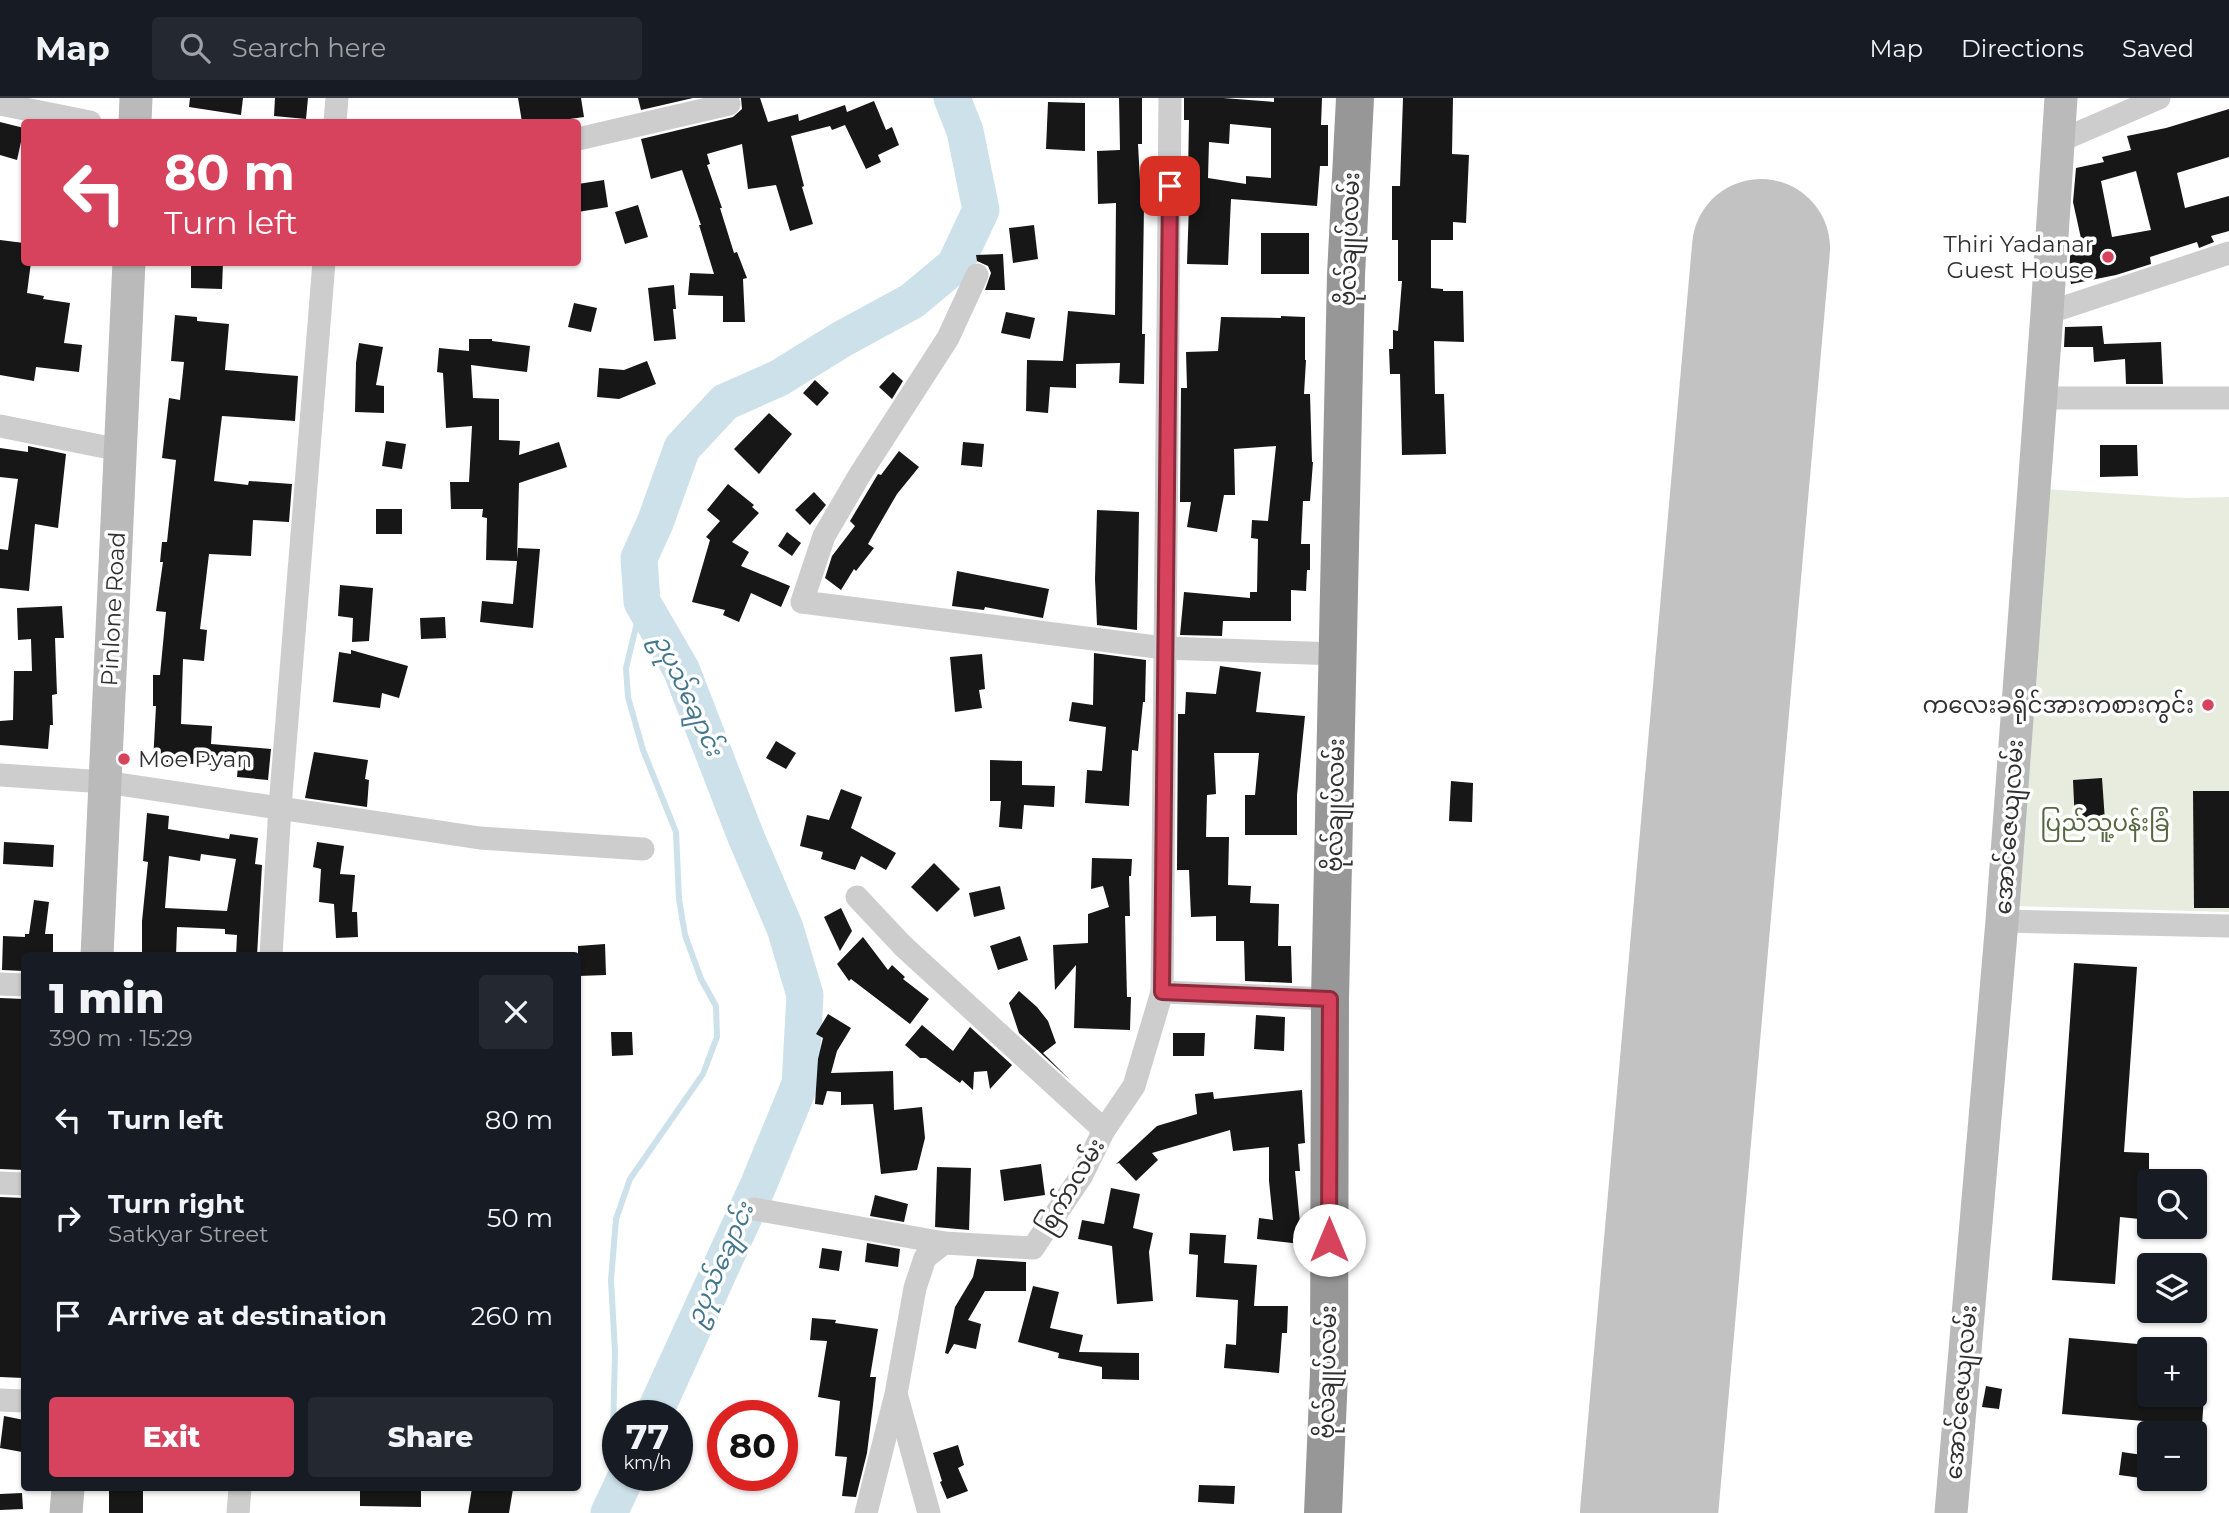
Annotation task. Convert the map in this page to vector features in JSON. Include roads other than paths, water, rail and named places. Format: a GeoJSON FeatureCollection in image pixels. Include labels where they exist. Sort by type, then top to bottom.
{"type":"FeatureCollection","features":[{"type":"Feature","properties":{"kind":"highway","name":"ဗိုလ်ချုပ်လမ်း"},"geometry":{"type":"LineString","coordinates":[[1323,1513],[1329,1374],[1330,999],[1346,275],[1355,98]]}},
{"type":"Feature","properties":{"kind":"street"},"geometry":{"type":"LineString","coordinates":[[135,119],[136,98]]}},
{"type":"Feature","properties":{"kind":"street"},"geometry":{"type":"LineString","coordinates":[[335,119],[337,98]]}},
{"type":"Feature","properties":{"kind":"street"},"geometry":{"type":"LineString","coordinates":[[1104,1130],[1133,1086],[1162,992],[1170,98]]}},
{"type":"Feature","properties":{"kind":"street","name":"အောင်ဇေယျလမ်း"},"geometry":{"type":"LineString","coordinates":[[1951,1513],[2001,920],[2061,98]]}},
{"type":"Feature","properties":{"kind":"street"},"geometry":{"type":"LineString","coordinates":[[2057,142],[2159,98]]}},
{"type":"Feature","properties":{"kind":"street"},"geometry":{"type":"LineString","coordinates":[[0,104],[75,119]]}},
{"type":"Feature","properties":{"kind":"street"},"geometry":{"type":"LineString","coordinates":[[581,137],[729,104]]}},
{"type":"Feature","properties":{"kind":"street"},"geometry":{"type":"LineString","coordinates":[[2047,313],[2229,253]]}},
{"type":"Feature","properties":{"kind":"street","name":"Pinlone Road"},"geometry":{"type":"LineString","coordinates":[[97,952],[129,266]]}},
{"type":"Feature","properties":{"kind":"street"},"geometry":{"type":"LineString","coordinates":[[271,952],[280,807],[324,266]]}},
{"type":"Feature","properties":{"kind":"street"},"geometry":{"type":"LineString","coordinates":[[977,275],[948,338],[859,476],[824,536],[802,602],[1164,648],[1339,654]]}},
{"type":"Feature","properties":{"kind":"street"},"geometry":{"type":"LineString","coordinates":[[2040,398],[2229,398]]}},
{"type":"Feature","properties":{"kind":"street"},"geometry":{"type":"LineString","coordinates":[[0,426],[120,450]]}},
{"type":"Feature","properties":{"kind":"street"},"geometry":{"type":"LineString","coordinates":[[0,775],[106,782],[480,838],[643,849]]}},
{"type":"Feature","properties":{"kind":"street","name":"စြက်ာလမ်း"},"geometry":{"type":"LineString","coordinates":[[857,897],[903,946],[1104,1130],[1082,1175],[1033,1248],[944,1243]]}},
{"type":"Feature","properties":{"kind":"street"},"geometry":{"type":"LineString","coordinates":[[2001,920],[2229,926]]}},
{"type":"Feature","properties":{"kind":"street"},"geometry":{"type":"LineString","coordinates":[[0,984],[21,985]]}},
{"type":"Feature","properties":{"kind":"street"},"geometry":{"type":"LineString","coordinates":[[1162,992],[1330,999]]}},
{"type":"Feature","properties":{"kind":"street"},"geometry":{"type":"LineString","coordinates":[[0,1183],[21,1184]]}},
{"type":"Feature","properties":{"kind":"street"},"geometry":{"type":"LineString","coordinates":[[754,1209],[944,1243]]}},
{"type":"Feature","properties":{"kind":"street"},"geometry":{"type":"LineString","coordinates":[[866,1513],[896,1394],[915,1288],[925,1258],[944,1243]]}},
{"type":"Feature","properties":{"kind":"street"},"geometry":{"type":"LineString","coordinates":[[896,1394],[929,1513]]}},
{"type":"Feature","properties":{"kind":"street"},"geometry":{"type":"LineString","coordinates":[[0,1400],[21,1401]]}},
{"type":"Feature","properties":{"kind":"street"},"geometry":{"type":"LineString","coordinates":[[66,1513],[68,1491]]}},
{"type":"Feature","properties":{"kind":"street"},"geometry":{"type":"LineString","coordinates":[[237,1513],[240,1491]]}},
{"type":"Feature","properties":{"kind":"waterway","name":"ဥပုသ်ချောင်း"},"geometry":{"type":"LineString","coordinates":[[660,1400],[758,1186],[800,1084],[805,995],[785,928],[746,837],[681,669],[642,602],[639,558],[655,523],[682,448],[725,402],[779,378],[842,339],[912,301],[955,265],[981,210],[965,131],[952,98]]}},
{"type":"Feature","properties":{"kind":"waterway"},"geometry":{"type":"LineString","coordinates":[[616,1499],[613,1434],[615,1352],[611,1280],[616,1219],[630,1179],[703,1074],[717,1037],[716,1006],[701,979],[685,935],[679,899],[676,832],[643,750],[628,697],[626,668],[642,602]]}},
{"type":"Feature","properties":{"kind":"waterway","name":"ဥပုသ်ချောင်း"},"geometry":{"type":"LineString","coordinates":[[609,1513],[619,1491]]}},
{"type":"Feature","properties":{"kind":"place","name":"Thiri Yadanar Guest House"},"geometry":{"type":"Point","coordinates":[2108,257]}},
{"type":"Feature","properties":{"kind":"place","name":"ကလေးခရိုင်အားကစားကွင်း"},"geometry":{"type":"Point","coordinates":[2208,705]}},
{"type":"Feature","properties":{"kind":"place","name":"Moe Pyan"},"geometry":{"type":"Point","coordinates":[124,759]}},
{"type":"Feature","properties":{"kind":"park label","name":"ပြည်သူ့ပန်းခြံ"},"geometry":{"type":"Point","coordinates":[2105,823]}}]}
